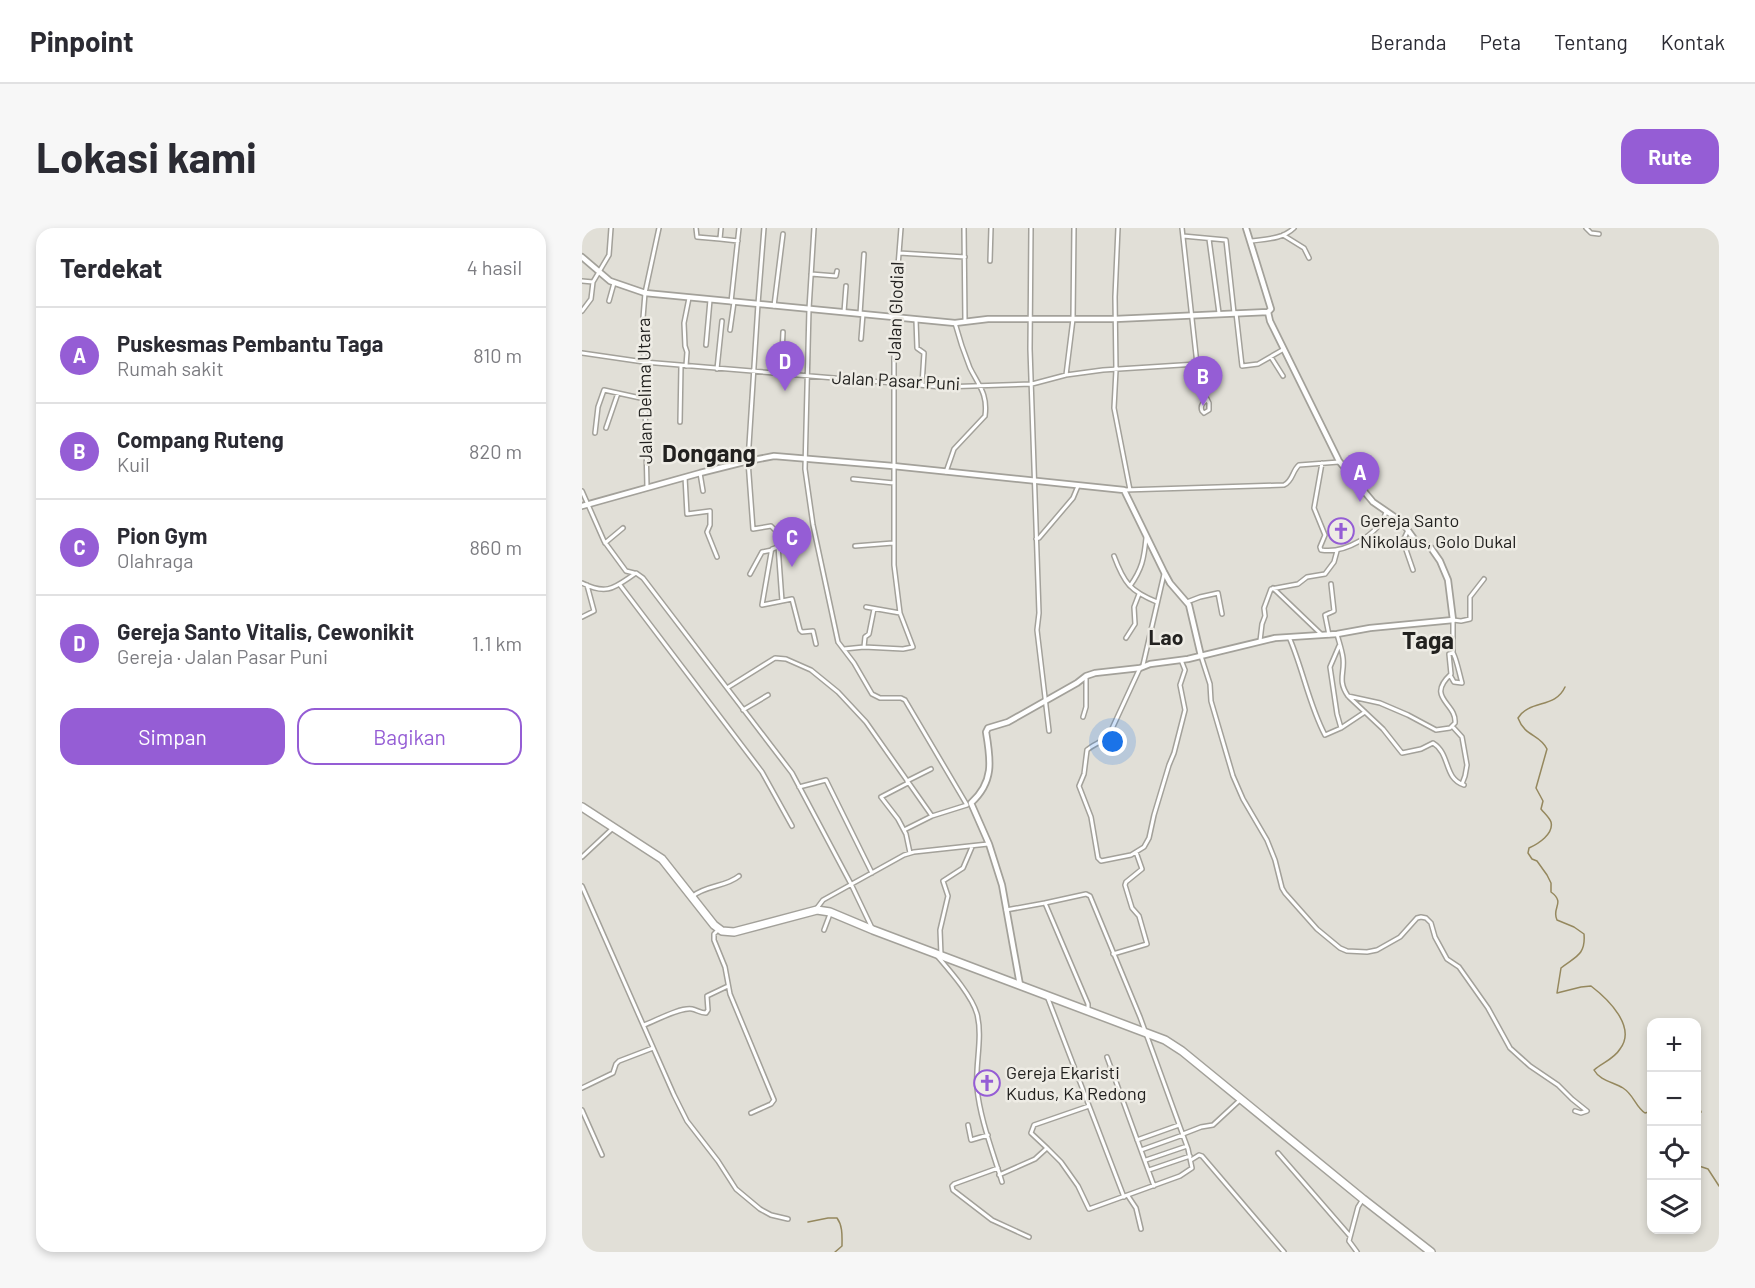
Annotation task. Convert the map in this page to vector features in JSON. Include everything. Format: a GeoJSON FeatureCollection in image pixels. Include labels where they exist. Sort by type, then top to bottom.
{"type":"FeatureCollection","features":[{"type":"Feature","properties":{"kind":"highway"},"geometry":{"type":"LineString","coordinates":[[584,811],[614,826],[662,859],[718,930],[729,933],[817,910],[830,912],[1172,1043],[1431,1252]]}},
{"type":"Feature","properties":{"kind":"street"},"geometry":{"type":"LineString","coordinates":[[582,311],[591,299],[593,282],[610,252],[611,228]]}},
{"type":"Feature","properties":{"kind":"street","name":"Jalan Delima Utara"},"geometry":{"type":"LineString","coordinates":[[647,489],[643,318],[645,293],[659,228]]}},
{"type":"Feature","properties":{"kind":"street"},"geometry":{"type":"LineString","coordinates":[[696,228],[697,237],[738,242]]}},
{"type":"Feature","properties":{"kind":"street"},"geometry":{"type":"LineString","coordinates":[[720,239],[721,228]]}},
{"type":"Feature","properties":{"kind":"street"},"geometry":{"type":"LineString","coordinates":[[730,330],[739,228]]}},
{"type":"Feature","properties":{"kind":"street"},"geometry":{"type":"LineString","coordinates":[[764,228],[748,460],[753,529],[774,527],[777,532],[782,601]]}},
{"type":"Feature","properties":{"kind":"street"},"geometry":{"type":"LineString","coordinates":[[814,228],[809,309],[806,483],[837,639],[872,694],[880,698],[905,700],[969,804],[989,844],[1002,885],[1020,985]]}},
{"type":"Feature","properties":{"kind":"street","name":"Jalan Glodial"},"geometry":{"type":"LineString","coordinates":[[864,647],[912,648],[900,613],[893,543],[894,317],[901,228]]}},
{"type":"Feature","properties":{"kind":"street"},"geometry":{"type":"LineString","coordinates":[[964,228],[965,323]]}},
{"type":"Feature","properties":{"kind":"street"},"geometry":{"type":"LineString","coordinates":[[990,261],[991,228]]}},
{"type":"Feature","properties":{"kind":"street"},"geometry":{"type":"LineString","coordinates":[[1031,228],[1030,318],[1039,613],[1037,630],[1049,731]]}},
{"type":"Feature","properties":{"kind":"street"},"geometry":{"type":"LineString","coordinates":[[1066,375],[1073,320],[1074,228]]}},
{"type":"Feature","properties":{"kind":"street"},"geometry":{"type":"LineString","coordinates":[[1118,228],[1114,408],[1131,490]]}},
{"type":"Feature","properties":{"kind":"street"},"geometry":{"type":"LineString","coordinates":[[1182,228],[1197,364],[1207,400]]}},
{"type":"Feature","properties":{"kind":"street"},"geometry":{"type":"LineString","coordinates":[[1246,228],[1270,302],[1271,309],[1268,312],[1272,327],[1339,461],[1377,506],[1398,519],[1415,540],[1432,549],[1444,568],[1448,580],[1453,653],[1462,683],[1455,682],[1450,675],[1449,654],[1453,653]]}},
{"type":"Feature","properties":{"kind":"street"},"geometry":{"type":"LineString","coordinates":[[1249,241],[1283,236],[1294,228]]}},
{"type":"Feature","properties":{"kind":"street"},"geometry":{"type":"LineString","coordinates":[[1586,228],[1591,233],[1599,234]]}},
{"type":"Feature","properties":{"kind":"street"},"geometry":{"type":"LineString","coordinates":[[774,306],[783,234]]}},
{"type":"Feature","properties":{"kind":"street"},"geometry":{"type":"LineString","coordinates":[[1183,236],[1226,240],[1242,366],[1256,365],[1284,349]]}},
{"type":"Feature","properties":{"kind":"street"},"geometry":{"type":"LineString","coordinates":[[1283,236],[1304,248],[1310,258]]}},
{"type":"Feature","properties":{"kind":"street"},"geometry":{"type":"LineString","coordinates":[[1209,238],[1219,313]]}},
{"type":"Feature","properties":{"kind":"street"},"geometry":{"type":"LineString","coordinates":[[899,253],[965,257]]}},
{"type":"Feature","properties":{"kind":"street"},"geometry":{"type":"LineString","coordinates":[[861,339],[864,254]]}},
{"type":"Feature","properties":{"kind":"street"},"geometry":{"type":"LineString","coordinates":[[582,257],[614,284],[645,293],[955,323],[988,319],[1115,319],[1268,312]]}},
{"type":"Feature","properties":{"kind":"street"},"geometry":{"type":"LineString","coordinates":[[811,274],[836,276],[837,271]]}},
{"type":"Feature","properties":{"kind":"street"},"geometry":{"type":"LineString","coordinates":[[582,281],[593,282]]}},
{"type":"Feature","properties":{"kind":"street"},"geometry":{"type":"LineString","coordinates":[[609,301],[614,284]]}},
{"type":"Feature","properties":{"kind":"street"},"geometry":{"type":"LineString","coordinates":[[844,312],[846,286]]}},
{"type":"Feature","properties":{"kind":"street"},"geometry":{"type":"LineString","coordinates":[[686,366],[684,329],[689,298]]}},
{"type":"Feature","properties":{"kind":"street"},"geometry":{"type":"LineString","coordinates":[[706,345],[710,300]]}},
{"type":"Feature","properties":{"kind":"street"},"geometry":{"type":"LineString","coordinates":[[916,319],[916,348],[924,353],[922,385]]}},
{"type":"Feature","properties":{"kind":"street"},"geometry":{"type":"LineString","coordinates":[[717,369],[722,321]]}},
{"type":"Feature","properties":{"kind":"street"},"geometry":{"type":"LineString","coordinates":[[946,472],[954,449],[985,417],[985,399],[981,385],[971,369],[955,323]]}},
{"type":"Feature","properties":{"kind":"street"},"geometry":{"type":"LineString","coordinates":[[781,374],[783,332]]}},
{"type":"Feature","properties":{"kind":"street","name":"Jalan Pasar Puni"},"geometry":{"type":"LineString","coordinates":[[582,353],[681,366],[942,387],[1032,384],[1066,375],[1197,364]]}},
{"type":"Feature","properties":{"kind":"street"},"geometry":{"type":"LineString","coordinates":[[1271,357],[1283,375]]}},
{"type":"Feature","properties":{"kind":"street"},"geometry":{"type":"LineString","coordinates":[[680,422],[681,366]]}},
{"type":"Feature","properties":{"kind":"street"},"geometry":{"type":"LineString","coordinates":[[595,433],[598,407],[603,390],[645,399]]}},
{"type":"Feature","properties":{"kind":"street"},"geometry":{"type":"LineString","coordinates":[[606,428],[618,393]]}},
{"type":"Feature","properties":{"kind":"street"},"geometry":{"type":"LineString","coordinates":[[585,505],[748,460],[774,456],[1124,490],[1284,485],[1290,481],[1299,465],[1339,461]]}},
{"type":"Feature","properties":{"kind":"street"},"geometry":{"type":"LineString","coordinates":[[1322,464],[1314,506],[1325,535],[1320,549],[1323,551],[1337,550],[1362,540],[1383,520],[1386,511]]}},
{"type":"Feature","properties":{"kind":"street"},"geometry":{"type":"LineString","coordinates":[[700,473],[703,491]]}},
{"type":"Feature","properties":{"kind":"street"},"geometry":{"type":"LineString","coordinates":[[685,477],[687,514],[710,511],[710,526],[707,532],[717,557]]}},
{"type":"Feature","properties":{"kind":"street"},"geometry":{"type":"LineString","coordinates":[[853,479],[894,483]]}},
{"type":"Feature","properties":{"kind":"street"},"geometry":{"type":"LineString","coordinates":[[1036,539],[1073,498],[1079,485]]}},
{"type":"Feature","properties":{"kind":"street"},"geometry":{"type":"LineString","coordinates":[[1124,490],[1170,583],[1187,602],[1210,684],[1211,701],[1233,776],[1267,840],[1285,893],[1320,932],[1347,951],[1377,950],[1400,937],[1417,918],[1421,916],[1426,918],[1447,959],[1459,967],[1488,1008],[1510,1048],[1587,1110],[1581,1113],[1575,1111]]}},
{"type":"Feature","properties":{"kind":"street"},"geometry":{"type":"LineString","coordinates":[[582,491],[585,505],[605,543],[626,572],[636,573],[643,578],[792,773],[873,930]]}},
{"type":"Feature","properties":{"kind":"street"},"geometry":{"type":"LineString","coordinates":[[605,543],[623,528]]}},
{"type":"Feature","properties":{"kind":"street"},"geometry":{"type":"LineString","coordinates":[[1408,530],[1402,541],[1413,570]]}},
{"type":"Feature","properties":{"kind":"street"},"geometry":{"type":"LineString","coordinates":[[1130,586],[1140,572],[1147,536]]}},
{"type":"Feature","properties":{"kind":"street"},"geometry":{"type":"LineString","coordinates":[[855,546],[893,543]]}},
{"type":"Feature","properties":{"kind":"street"},"geometry":{"type":"LineString","coordinates":[[750,574],[762,552],[778,547]]}},
{"type":"Feature","properties":{"kind":"street"},"geometry":{"type":"LineString","coordinates":[[772,550],[762,605],[792,599],[800,630],[802,632],[813,631],[816,644]]}},
{"type":"Feature","properties":{"kind":"street"},"geometry":{"type":"LineString","coordinates":[[1260,641],[1265,616],[1264,608],[1270,590],[1295,585],[1307,577],[1325,574],[1334,562],[1337,550]]}},
{"type":"Feature","properties":{"kind":"street"},"geometry":{"type":"LineString","coordinates":[[1114,556],[1122,577],[1130,586],[1139,594],[1157,602]]}},
{"type":"Feature","properties":{"kind":"street"},"geometry":{"type":"LineString","coordinates":[[1164,572],[1142,667],[1110,733],[1104,741],[1087,750],[1084,774],[1079,786],[1091,817],[1101,861],[1137,855],[1149,838],[1185,711],[1180,685],[1185,670],[1181,660]]}},
{"type":"Feature","properties":{"kind":"street"},"geometry":{"type":"LineString","coordinates":[[582,583],[607,589],[620,585],[636,573]]}},
{"type":"Feature","properties":{"kind":"street"},"geometry":{"type":"LineString","coordinates":[[904,830],[932,816],[969,804],[983,789],[988,779],[987,730],[1008,722],[1086,676],[1201,656],[1260,641],[1470,619],[1470,597],[1484,579]]}},
{"type":"Feature","properties":{"kind":"street"},"geometry":{"type":"LineString","coordinates":[[1329,635],[1325,615],[1334,611],[1331,584]]}},
{"type":"Feature","properties":{"kind":"street"},"geometry":{"type":"LineString","coordinates":[[582,617],[594,611],[587,585]]}},
{"type":"Feature","properties":{"kind":"street"},"geometry":{"type":"LineString","coordinates":[[620,585],[762,772],[792,826]]}},
{"type":"Feature","properties":{"kind":"street"},"geometry":{"type":"LineString","coordinates":[[1273,588],[1322,635]]}},
{"type":"Feature","properties":{"kind":"street"},"geometry":{"type":"LineString","coordinates":[[1187,602],[1218,593],[1222,614]]}},
{"type":"Feature","properties":{"kind":"street"},"geometry":{"type":"LineString","coordinates":[[1126,638],[1135,624],[1134,607],[1139,594]]}},
{"type":"Feature","properties":{"kind":"street"},"geometry":{"type":"LineString","coordinates":[[866,607],[900,613]]}},
{"type":"Feature","properties":{"kind":"street"},"geometry":{"type":"LineString","coordinates":[[845,649],[864,647],[874,609]]}},
{"type":"Feature","properties":{"kind":"street"},"geometry":{"type":"LineString","coordinates":[[1337,634],[1343,660],[1341,680],[1348,696],[1383,729],[1402,753],[1421,749],[1433,743],[1440,747],[1453,778],[1463,785],[1467,770],[1463,739],[1452,726]]}},
{"type":"Feature","properties":{"kind":"street"},"geometry":{"type":"LineString","coordinates":[[1289,637],[1324,735],[1341,728],[1365,712]]}},
{"type":"Feature","properties":{"kind":"street"},"geometry":{"type":"LineString","coordinates":[[1339,646],[1330,668],[1341,728]]}},
{"type":"Feature","properties":{"kind":"street"},"geometry":{"type":"LineString","coordinates":[[726,688],[775,658],[786,659],[811,670],[838,692],[866,722],[932,816]]}},
{"type":"Feature","properties":{"kind":"street"},"geometry":{"type":"LineString","coordinates":[[1348,696],[1380,703],[1436,730],[1455,723],[1455,717],[1444,702],[1442,693],[1443,681],[1450,675]]}},
{"type":"Feature","properties":{"kind":"street"},"geometry":{"type":"LineString","coordinates":[[1083,717],[1086,707],[1086,676]]}},
{"type":"Feature","properties":{"kind":"street"},"geometry":{"type":"LineString","coordinates":[[743,710],[768,695]]}},
{"type":"Feature","properties":{"kind":"street"},"geometry":{"type":"LineString","coordinates":[[910,853],[904,830],[881,796],[931,769]]}},
{"type":"Feature","properties":{"kind":"street"},"geometry":{"type":"LineString","coordinates":[[800,787],[826,780],[872,873]]}},
{"type":"Feature","properties":{"kind":"street"},"geometry":{"type":"LineString","coordinates":[[582,857],[614,826]]}},
{"type":"Feature","properties":{"kind":"street"},"geometry":{"type":"LineString","coordinates":[[817,910],[823,900],[910,853],[989,844]]}},
{"type":"Feature","properties":{"kind":"street"},"geometry":{"type":"LineString","coordinates":[[972,847],[963,868],[943,881],[948,896],[940,930],[938,954],[954,975],[977,1014],[979,1102],[1002,1182]]}},
{"type":"Feature","properties":{"kind":"street"},"geometry":{"type":"LineString","coordinates":[[1113,954],[1147,944],[1139,916],[1132,908],[1125,885],[1141,870],[1137,855]]}},
{"type":"Feature","properties":{"kind":"street"},"geometry":{"type":"LineString","coordinates":[[693,896],[700,890],[733,881],[739,876]]}},
{"type":"Feature","properties":{"kind":"street"},"geometry":{"type":"LineString","coordinates":[[582,886],[687,1121],[736,1189],[760,1209],[771,1215],[788,1219]]}},
{"type":"Feature","properties":{"kind":"street"},"geometry":{"type":"LineString","coordinates":[[1006,910],[1088,894],[1095,906],[1145,1032],[1183,1134],[1192,1168],[1187,1173],[1088,1209],[1078,1186],[1061,1162],[1031,1133],[1034,1125],[1089,1106]]}},
{"type":"Feature","properties":{"kind":"street"},"geometry":{"type":"LineString","coordinates":[[1045,903],[1088,1004],[1088,1011]]}},
{"type":"Feature","properties":{"kind":"street"},"geometry":{"type":"LineString","coordinates":[[824,930],[830,912]]}},
{"type":"Feature","properties":{"kind":"street"},"geometry":{"type":"LineString","coordinates":[[718,930],[714,934],[714,940],[725,967],[728,986],[774,1100],[771,1104],[751,1113]]}},
{"type":"Feature","properties":{"kind":"street"},"geometry":{"type":"LineString","coordinates":[[644,1025],[685,1009],[706,1013],[707,996],[728,986]]}},
{"type":"Feature","properties":{"kind":"street"},"geometry":{"type":"LineString","coordinates":[[1046,994],[1126,1196],[1136,1208],[1141,1229]]}},
{"type":"Feature","properties":{"kind":"street"},"geometry":{"type":"LineString","coordinates":[[582,1088],[613,1073],[619,1061],[653,1048]]}},
{"type":"Feature","properties":{"kind":"street"},"geometry":{"type":"LineString","coordinates":[[1107,1057],[1154,1186]]}},
{"type":"Feature","properties":{"kind":"street"},"geometry":{"type":"LineString","coordinates":[[1141,1150],[1201,1127],[1213,1125],[1242,1099]]}},
{"type":"Feature","properties":{"kind":"street"},"geometry":{"type":"LineString","coordinates":[[582,1110],[602,1155]]}},
{"type":"Feature","properties":{"kind":"street"},"geometry":{"type":"LineString","coordinates":[[968,1125],[971,1140],[988,1135]]}},
{"type":"Feature","properties":{"kind":"street"},"geometry":{"type":"LineString","coordinates":[[1137,1140],[1179,1125]]}},
{"type":"Feature","properties":{"kind":"street"},"geometry":{"type":"LineString","coordinates":[[1145,1161],[1187,1146]]}},
{"type":"Feature","properties":{"kind":"street"},"geometry":{"type":"LineString","coordinates":[[999,1175],[1039,1157],[1046,1149]]}},
{"type":"Feature","properties":{"kind":"street"},"geometry":{"type":"LineString","coordinates":[[1278,1153],[1350,1236]]}},
{"type":"Feature","properties":{"kind":"street"},"geometry":{"type":"LineString","coordinates":[[1149,1170],[1199,1155],[1203,1156],[1284,1252]]}},
{"type":"Feature","properties":{"kind":"street"},"geometry":{"type":"LineString","coordinates":[[998,1168],[954,1184],[953,1190],[992,1220],[1029,1237]]}},
{"type":"Feature","properties":{"kind":"street"},"geometry":{"type":"LineString","coordinates":[[1357,1252],[1349,1243],[1358,1207],[1363,1199]]}},
{"type":"Feature","properties":{"kind":"waterway"},"geometry":{"type":"LineString","coordinates":[[1565,687],[1555,698],[1529,708],[1518,718],[1524,729],[1540,740],[1547,749],[1536,788],[1543,801],[1541,809],[1550,820],[1551,826],[1548,834],[1529,848],[1528,853],[1532,859],[1537,861],[1551,883],[1551,892],[1558,903],[1557,920],[1584,934],[1581,952],[1561,968],[1557,993],[1591,986],[1612,1006],[1623,1023],[1624,1041],[1611,1058],[1594,1070],[1603,1079],[1627,1091],[1639,1107],[1647,1112]]}},
{"type":"Feature","properties":{"kind":"waterway"},"geometry":{"type":"LineString","coordinates":[[1701,1167],[1708,1169],[1719,1186]]}},
{"type":"Feature","properties":{"kind":"waterway"},"geometry":{"type":"LineString","coordinates":[[808,1222],[837,1218],[841,1228],[842,1246],[835,1252]]}},
{"type":"Feature","properties":{"kind":"place","name":"Gereja Santo Vitalis, Cewonikit"},"geometry":{"type":"Point","coordinates":[785,391]}},
{"type":"Feature","properties":{"kind":"place","name":"Compang Ruteng"},"geometry":{"type":"Point","coordinates":[1203,406]}},
{"type":"Feature","properties":{"kind":"place","name":"Puskesmas Pembantu Taga"},"geometry":{"type":"Point","coordinates":[1360,502]}},
{"type":"Feature","properties":{"kind":"place","name":"Gereja Santo Nikolaus, Golo Dukal"},"geometry":{"type":"Point","coordinates":[1341,531]}},
{"type":"Feature","properties":{"kind":"place","name":"Pion Gym"},"geometry":{"type":"Point","coordinates":[792,567]}},
{"type":"Feature","properties":{"kind":"place","name":"Gereja Ekaristi Kudus, Ka Redong"},"geometry":{"type":"Point","coordinates":[987,1083]}},
{"type":"Feature","properties":{"kind":"district","name":"Dongang"},"geometry":{"type":"Point","coordinates":[709,454]}},
{"type":"Feature","properties":{"kind":"district","name":"Lao"},"geometry":{"type":"Point","coordinates":[1166,638]}},
{"type":"Feature","properties":{"kind":"district","name":"Taga"},"geometry":{"type":"Point","coordinates":[1428,641]}}]}
